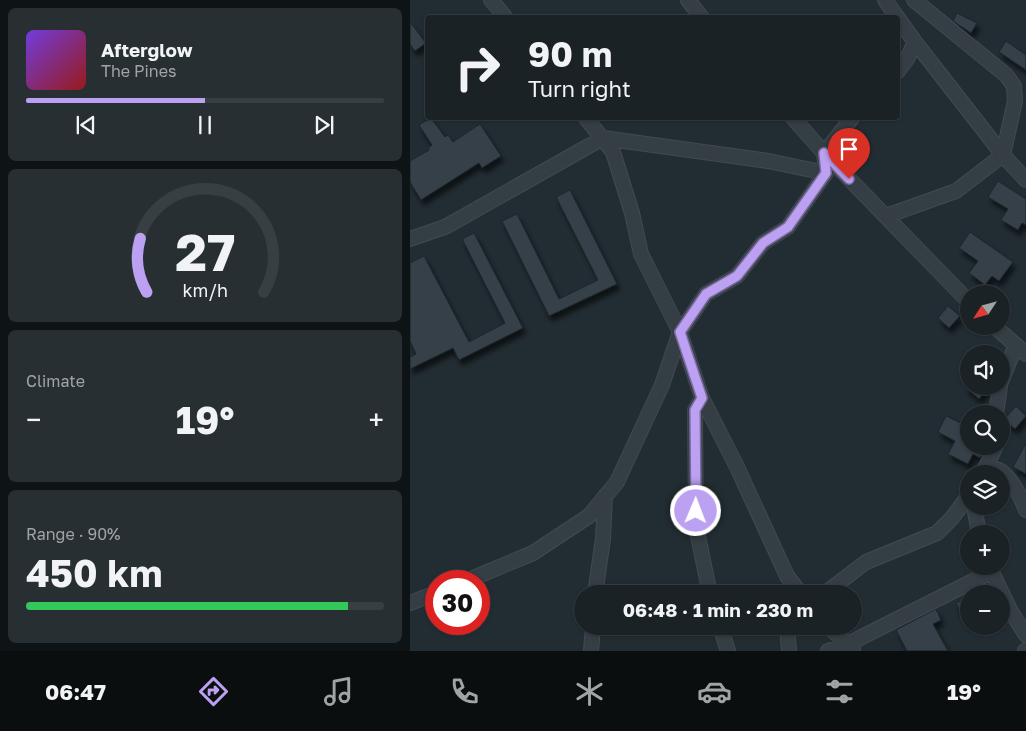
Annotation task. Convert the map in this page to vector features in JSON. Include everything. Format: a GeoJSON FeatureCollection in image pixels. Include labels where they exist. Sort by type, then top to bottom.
{"type":"FeatureCollection","features":[{"type":"Feature","properties":{"kind":"street"},"geometry":{"type":"LineString","coordinates":[[491,0],[504,15]]}},
{"type":"Feature","properties":{"kind":"street"},"geometry":{"type":"LineString","coordinates":[[688,0],[700,15]]}},
{"type":"Feature","properties":{"kind":"street"},"geometry":{"type":"LineString","coordinates":[[885,0],[896,15]]}},
{"type":"Feature","properties":{"kind":"street"},"geometry":{"type":"LineString","coordinates":[[886,216],[956,191],[1003,155],[1015,101],[1014,86],[1006,75],[914,0]]}},
{"type":"Feature","properties":{"kind":"street"},"geometry":{"type":"LineString","coordinates":[[900,21],[1003,155],[1026,180]]}},
{"type":"Feature","properties":{"kind":"street"},"geometry":{"type":"LineString","coordinates":[[900,68],[915,42]]}},
{"type":"Feature","properties":{"kind":"street"},"geometry":{"type":"LineString","coordinates":[[588,120],[612,152],[632,213],[641,254],[680,332],[702,398],[738,467],[787,576],[794,585]]}},
{"type":"Feature","properties":{"kind":"street"},"geometry":{"type":"LineString","coordinates":[[795,120],[824,153],[960,293]]}},
{"type":"Feature","properties":{"kind":"street"},"geometry":{"type":"LineString","coordinates":[[490,571],[533,553],[589,516],[617,482],[662,385],[680,332],[706,294],[737,276],[763,243],[788,227],[826,173],[824,153],[850,120]]}},
{"type":"Feature","properties":{"kind":"street"},"geometry":{"type":"LineString","coordinates":[[410,239],[445,227],[603,138],[768,161],[826,173]]}},
{"type":"Feature","properties":{"kind":"street"},"geometry":{"type":"LineString","coordinates":[[1004,335],[1021,351],[1010,368]]}},
{"type":"Feature","properties":{"kind":"street"},"geometry":{"type":"LineString","coordinates":[[702,398],[695,410],[696,526],[708,585]]}},
{"type":"Feature","properties":{"kind":"street"},"geometry":{"type":"LineString","coordinates":[[1010,481],[1018,491],[1026,510]]}},
{"type":"Feature","properties":{"kind":"street"},"geometry":{"type":"LineString","coordinates":[[596,585],[603,538],[605,496]]}},
{"type":"Feature","properties":{"kind":"street"},"geometry":{"type":"LineString","coordinates":[[836,585],[866,562],[936,533],[952,518],[960,507]]}},
{"type":"Feature","properties":{"kind":"street"},"geometry":{"type":"LineString","coordinates":[[828,651],[852,647],[979,575]]}},
{"type":"Feature","properties":{"kind":"street"},"geometry":{"type":"LineString","coordinates":[[993,575],[1010,610],[1026,635]]}},
{"type":"Feature","properties":{"kind":"street"},"geometry":{"type":"LineString","coordinates":[[410,603],[425,597]]}},
{"type":"Feature","properties":{"kind":"street"},"geometry":{"type":"LineString","coordinates":[[591,651],[592,635]]}},
{"type":"Feature","properties":{"kind":"street"},"geometry":{"type":"LineString","coordinates":[[723,635],[728,651]]}},
{"type":"Feature","properties":{"kind":"street"},"geometry":{"type":"LineString","coordinates":[[788,635],[789,651]]}},
{"type":"Feature","properties":{"kind":"street"},"geometry":{"type":"LineString","coordinates":[[838,635],[852,647]]}},
{"type":"Feature","properties":{"kind":"building"},"geometry":{"type":"Polygon","coordinates":[[[957,13],[977,23],[971,33],[953,21],[957,13]]]}},
{"type":"Feature","properties":{"kind":"building"},"geometry":{"type":"Polygon","coordinates":[[[410,22],[425,44],[415,51],[410,44],[410,22]]]}},
{"type":"Feature","properties":{"kind":"building"},"geometry":{"type":"Polygon","coordinates":[[[1006,41],[1026,55],[1026,70],[999,52],[1006,41]]]}},
{"type":"Feature","properties":{"kind":"building"},"geometry":{"type":"Polygon","coordinates":[[[428,120],[432,120],[445,137],[448,135],[453,142],[480,124],[501,156],[482,168],[479,163],[421,200],[410,182],[410,161],[429,150],[428,148],[432,145],[419,125],[428,120]]]}},
{"type":"Feature","properties":{"kind":"building"},"geometry":{"type":"Polygon","coordinates":[[[998,181],[1026,199],[1026,225],[1022,223],[1018,230],[1001,220],[1008,209],[988,197],[998,181]]]}},
{"type":"Feature","properties":{"kind":"building"},"geometry":{"type":"Polygon","coordinates":[[[570,190],[617,284],[549,316],[502,221],[517,214],[559,299],[598,280],[556,197],[570,190]]]}},
{"type":"Feature","properties":{"kind":"building"},"geometry":{"type":"Polygon","coordinates":[[[970,232],[1013,262],[999,281],[992,276],[985,285],[969,273],[978,261],[959,248],[970,232]]]}},
{"type":"Feature","properties":{"kind":"building"},"geometry":{"type":"Polygon","coordinates":[[[474,233],[523,328],[459,360],[453,348],[410,369],[410,357],[416,354],[410,341],[410,263],[424,256],[469,342],[505,323],[462,239],[474,233]]]}},
{"type":"Feature","properties":{"kind":"building"},"geometry":{"type":"Polygon","coordinates":[[[948,306],[960,316],[949,328],[938,318],[948,306]]]}},
{"type":"Feature","properties":{"kind":"building"},"geometry":{"type":"Polygon","coordinates":[[[974,395],[982,395],[979,399],[974,395]]]}},
{"type":"Feature","properties":{"kind":"building"},"geometry":{"type":"Polygon","coordinates":[[[1016,406],[1026,416],[1015,429],[1010,425],[1010,413],[1016,406]]]}},
{"type":"Feature","properties":{"kind":"building"},"geometry":{"type":"Polygon","coordinates":[[[946,416],[960,423],[960,455],[972,455],[968,464],[948,454],[955,441],[938,432],[946,416]]]}},
{"type":"Feature","properties":{"kind":"building"},"geometry":{"type":"Polygon","coordinates":[[[1026,443],[1026,474],[1013,467],[1026,443]]]}},
{"type":"Feature","properties":{"kind":"building"},"geometry":{"type":"Polygon","coordinates":[[[960,601],[960,610],[956,603],[960,601]]]}},
{"type":"Feature","properties":{"kind":"building"},"geometry":{"type":"Polygon","coordinates":[[[936,609],[941,620],[933,624],[948,651],[907,651],[896,630],[936,609]]]}},
{"type":"Feature","properties":{"kind":"route"},"geometry":{"type":"LineString","coordinates":[[696,511],[695,410],[702,398],[689,365],[680,332],[706,294],[737,276],[763,243],[788,227],[826,173],[824,153],[849,179]]}}]}
